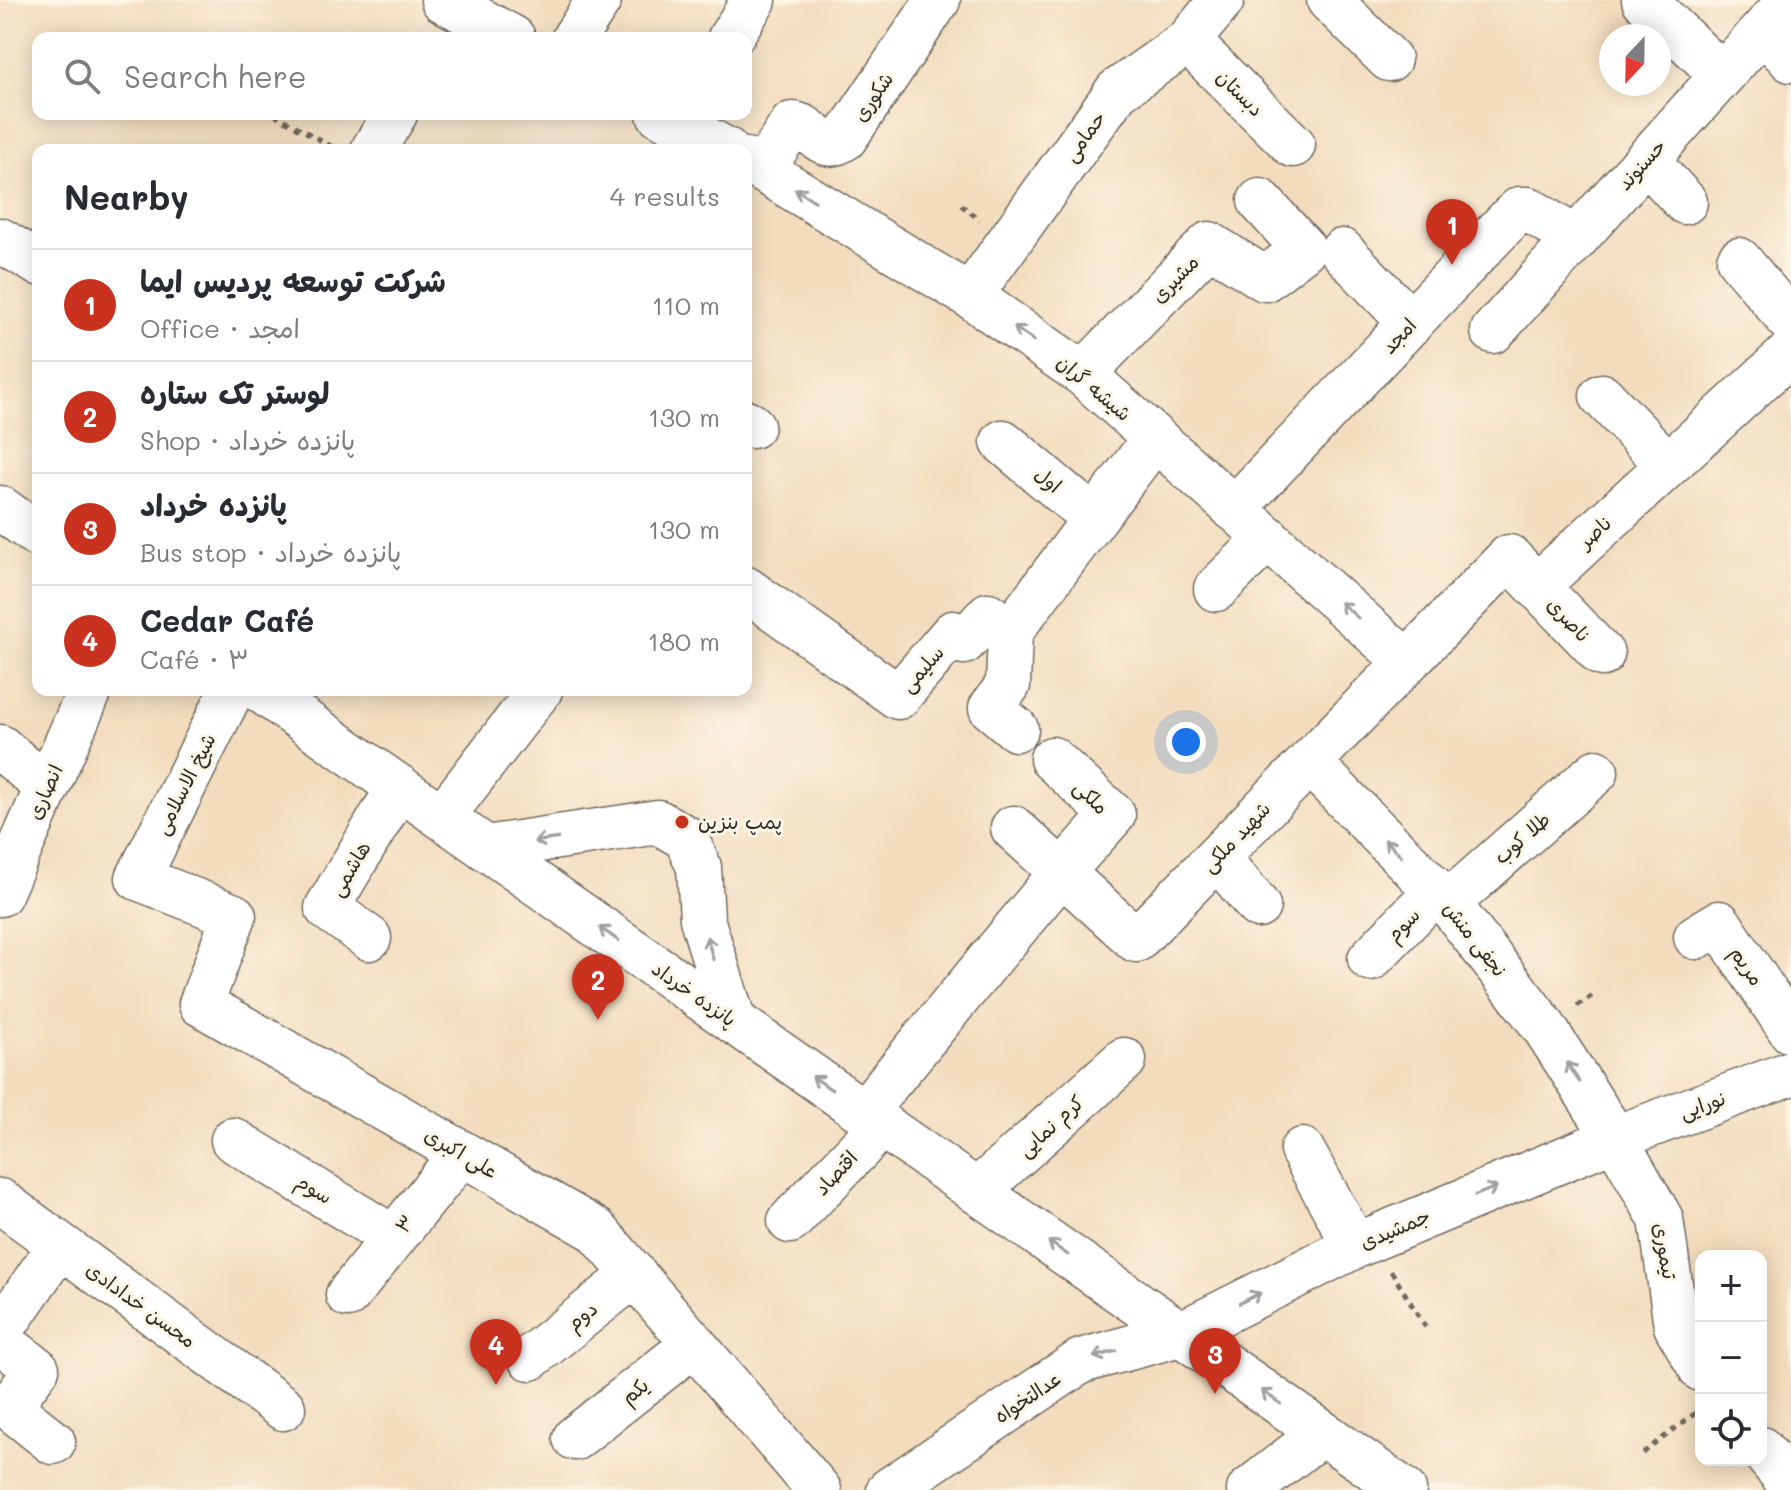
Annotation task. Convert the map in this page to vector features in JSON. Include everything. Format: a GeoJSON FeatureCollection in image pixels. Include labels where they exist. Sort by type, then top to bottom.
{"type":"FeatureCollection","features":[{"type":"Feature","properties":{"kind":"street"},"geometry":{"type":"LineString","coordinates":[[578,32],[599,0]]}},
{"type":"Feature","properties":{"kind":"street"},"geometry":{"type":"LineString","coordinates":[[734,32],[754,0]]}},
{"type":"Feature","properties":{"kind":"street","name":"شکوری"},"geometry":{"type":"LineString","coordinates":[[752,155],[792,124],[799,124],[827,144],[838,143],[845,138],[938,0]]}},
{"type":"Feature","properties":{"kind":"street","name":"حمامی"},"geometry":{"type":"LineString","coordinates":[[970,296],[1117,91],[1188,41],[1222,0]]}},
{"type":"Feature","properties":{"kind":"street"},"geometry":{"type":"LineString","coordinates":[[1329,0],[1389,59]]}},
{"type":"Feature","properties":{"kind":"street"},"geometry":{"type":"LineString","coordinates":[[1644,0],[1722,75]]}},
{"type":"Feature","properties":{"kind":"street"},"geometry":{"type":"LineString","coordinates":[[447,16],[495,32]]}},
{"type":"Feature","properties":{"kind":"street","name":"حسنوند"},"geometry":{"type":"LineString","coordinates":[[1493,331],[1722,75],[1781,30]]}},
{"type":"Feature","properties":{"kind":"street","name":"دبستان"},"geometry":{"type":"LineString","coordinates":[[1188,41],[1293,145]]}},
{"type":"Feature","properties":{"kind":"street"},"geometry":{"type":"LineString","coordinates":[[377,144],[391,120]]}},
{"type":"Feature","properties":{"kind":"street","name":"شیشه گران"},"geometry":{"type":"LineString","coordinates":[[675,126],[712,144]]}},
{"type":"Feature","properties":{"kind":"street"},"geometry":{"type":"LineString","coordinates":[[1646,160],[1685,202]]}},
{"type":"Feature","properties":{"kind":"street","name":"شیشه گران"},"geometry":{"type":"LineString","coordinates":[[752,164],[970,296],[1083,374],[1407,662]]}},
{"type":"Feature","properties":{"kind":"street","name":"مشیری"},"geometry":{"type":"LineString","coordinates":[[1083,374],[1209,244],[1265,279],[1304,249],[1260,201]]}},
{"type":"Feature","properties":{"kind":"street","name":"امجد"},"geometry":{"type":"LineString","coordinates":[[1234,509],[1520,209],[1528,209],[1576,239]]}},
{"type":"Feature","properties":{"kind":"street"},"geometry":{"type":"LineString","coordinates":[[0,240],[32,259]]}},
{"type":"Feature","properties":{"kind":"street"},"geometry":{"type":"LineString","coordinates":[[1342,251],[1411,323]]}},
{"type":"Feature","properties":{"kind":"street"},"geometry":{"type":"LineString","coordinates":[[1739,260],[1791,322]]}},
{"type":"Feature","properties":{"kind":"street","name":"ناصر"},"geometry":{"type":"LineString","coordinates":[[1537,586],[1791,352]]}},
{"type":"Feature","properties":{"kind":"street"},"geometry":{"type":"LineString","coordinates":[[1602,396],[1668,465]]}},
{"type":"Feature","properties":{"kind":"street"},"geometry":{"type":"LineString","coordinates":[[1016,729],[991,708],[1008,685],[1010,632],[1154,439]]}},
{"type":"Feature","properties":{"kind":"street","name":"اول"},"geometry":{"type":"LineString","coordinates":[[1003,442],[1093,518]]}},
{"type":"Feature","properties":{"kind":"street"},"geometry":{"type":"LineString","coordinates":[[0,508],[32,531]]}},
{"type":"Feature","properties":{"kind":"street"},"geometry":{"type":"LineString","coordinates":[[1216,589],[1268,538]]}},
{"type":"Feature","properties":{"kind":"street"},"geometry":{"type":"LineString","coordinates":[[1407,662],[1509,557],[1537,586]]}},
{"type":"Feature","properties":{"kind":"street","name":"ناصری"},"geometry":{"type":"LineString","coordinates":[[1537,586],[1602,654]]}},
{"type":"Feature","properties":{"kind":"street","name":"سلیمی"},"geometry":{"type":"LineString","coordinates":[[752,593],[898,697],[953,633],[964,642],[988,615],[1010,632]]}},
{"type":"Feature","properties":{"kind":"street","name":"شهید ملکی"},"geometry":{"type":"LineString","coordinates":[[1013,828],[1136,940],[1407,662]]}},
{"type":"Feature","properties":{"kind":"street","name":"انصاری"},"geometry":{"type":"LineString","coordinates":[[2,884],[87,696]]}},
{"type":"Feature","properties":{"kind":"street","name":"شیخ الاسلامی"},"geometry":{"type":"LineString","coordinates":[[138,878],[229,696]]}},
{"type":"Feature","properties":{"kind":"street","name":"پانزده خرداد"},"geometry":{"type":"LineString","coordinates":[[269,696],[1404,1490]]}},
{"type":"Feature","properties":{"kind":"street"},"geometry":{"type":"LineString","coordinates":[[442,817],[535,696]]}},
{"type":"Feature","properties":{"kind":"street"},"geometry":{"type":"LineString","coordinates":[[0,747],[47,787]]}},
{"type":"Feature","properties":{"kind":"street","name":"ملکی"},"geometry":{"type":"LineString","coordinates":[[1052,759],[1113,815],[1062,872]]}},
{"type":"Feature","properties":{"kind":"street","name":"نجفی منش"},"geometry":{"type":"LineString","coordinates":[[1309,762],[1442,897],[1544,1027],[1615,1138]]}},
{"type":"Feature","properties":{"kind":"street","name":"طلا کوب"},"geometry":{"type":"LineString","coordinates":[[1442,897],[1596,772]]}},
{"type":"Feature","properties":{"kind":"street","name":"هاشمی"},"geometry":{"type":"LineString","coordinates":[[369,938],[327,908],[399,787]]}},
{"type":"Feature","properties":{"kind":"street"},"geometry":{"type":"LineString","coordinates":[[486,848],[658,822],[686,838],[699,867],[702,919],[734,1022]]}},
{"type":"Feature","properties":{"kind":"street"},"geometry":{"type":"LineString","coordinates":[[1217,857],[1258,906]]}},
{"type":"Feature","properties":{"kind":"street"},"geometry":{"type":"LineString","coordinates":[[873,1118],[1062,872]]}},
{"type":"Feature","properties":{"kind":"street","name":"علی اکبری"},"geometry":{"type":"LineString","coordinates":[[138,878],[234,916],[201,1004],[596,1230],[819,1490]]}},
{"type":"Feature","properties":{"kind":"street","name":"سوم"},"geometry":{"type":"LineString","coordinates":[[1370,959],[1442,897]]}},
{"type":"Feature","properties":{"kind":"street","name":"مریم"},"geometry":{"type":"LineString","coordinates":[[1696,937],[1719,923],[1791,1031]]}},
{"type":"Feature","properties":{"kind":"street","name":"کرم نمایی"},"geometry":{"type":"LineString","coordinates":[[977,1191],[1124,1060]]}},
{"type":"Feature","properties":{"kind":"street","name":"نورایی"},"geometry":{"type":"LineString","coordinates":[[1615,1138],[1791,1073]]}},
{"type":"Feature","properties":{"kind":"street","name":"اقتصاد"},"geometry":{"type":"LineString","coordinates":[[790,1221],[873,1118]]}},
{"type":"Feature","properties":{"kind":"street","name":"جمشیدی"},"geometry":{"type":"LineString","coordinates":[[1180,1334],[1363,1242],[1615,1138]]}},
{"type":"Feature","properties":{"kind":"street","name":"تیموری"},"geometry":{"type":"LineString","coordinates":[[1615,1138],[1661,1219],[1676,1326],[1695,1359]]}},
{"type":"Feature","properties":{"kind":"street","name":"سوم"},"geometry":{"type":"LineString","coordinates":[[233,1140],[394,1238]]}},
{"type":"Feature","properties":{"kind":"street"},"geometry":{"type":"LineString","coordinates":[[1302,1150],[1363,1242]]}},
{"type":"Feature","properties":{"kind":"street","name":"۳"},"geometry":{"type":"LineString","coordinates":[[348,1295],[462,1153]]}},
{"type":"Feature","properties":{"kind":"street","name":"محسن خدادادی"},"geometry":{"type":"LineString","coordinates":[[0,1201],[283,1408]]}},
{"type":"Feature","properties":{"kind":"street"},"geometry":{"type":"LineString","coordinates":[[0,1332],[60,1245]]}},
{"type":"Feature","properties":{"kind":"street","name":"دوم"},"geometry":{"type":"LineString","coordinates":[[530,1358],[634,1275]]}},
{"type":"Feature","properties":{"kind":"street","name":"عدالتخواه"},"geometry":{"type":"LineString","coordinates":[[889,1490],[1081,1361],[1180,1334]]}},
{"type":"Feature","properties":{"kind":"street"},"geometry":{"type":"LineString","coordinates":[[0,1341],[37,1369],[9,1407],[53,1442]]}},
{"type":"Feature","properties":{"kind":"street","name":"یکم"},"geometry":{"type":"LineString","coordinates":[[575,1438],[694,1344]]}},
{"type":"Feature","properties":{"kind":"street"},"geometry":{"type":"LineString","coordinates":[[1249,1490],[1322,1433]]}},
{"type":"Feature","properties":{"kind":"street"},"geometry":{"type":"LineString","coordinates":[[1767,1456],[1791,1485]]}},
{"type":"Feature","properties":{"kind":"path"},"geometry":{"type":"LineString","coordinates":[[284,120],[326,144]]}},
{"type":"Feature","properties":{"kind":"path"},"geometry":{"type":"LineString","coordinates":[[1363,1242],[1428,1331]]}},
{"type":"Feature","properties":{"kind":"path"},"geometry":{"type":"LineString","coordinates":[[1643,1453],[1695,1414]]}},
{"type":"Feature","properties":{"kind":"place","name":"شرکت توسعه پردیس ایما"},"geometry":{"type":"Point","coordinates":[1452,265]}},
{"type":"Feature","properties":{"kind":"place","name":"پمپ بنزین"},"geometry":{"type":"Point","coordinates":[682,822]}},
{"type":"Feature","properties":{"kind":"place","name":"لوستر تک ستاره"},"geometry":{"type":"Point","coordinates":[598,1020]}},
{"type":"Feature","properties":{"kind":"place","name":"Cedar Café"},"geometry":{"type":"Point","coordinates":[496,1385]}},
{"type":"Feature","properties":{"kind":"place","name":"پانزده خرداد"},"geometry":{"type":"Point","coordinates":[1215,1394]}}]}
